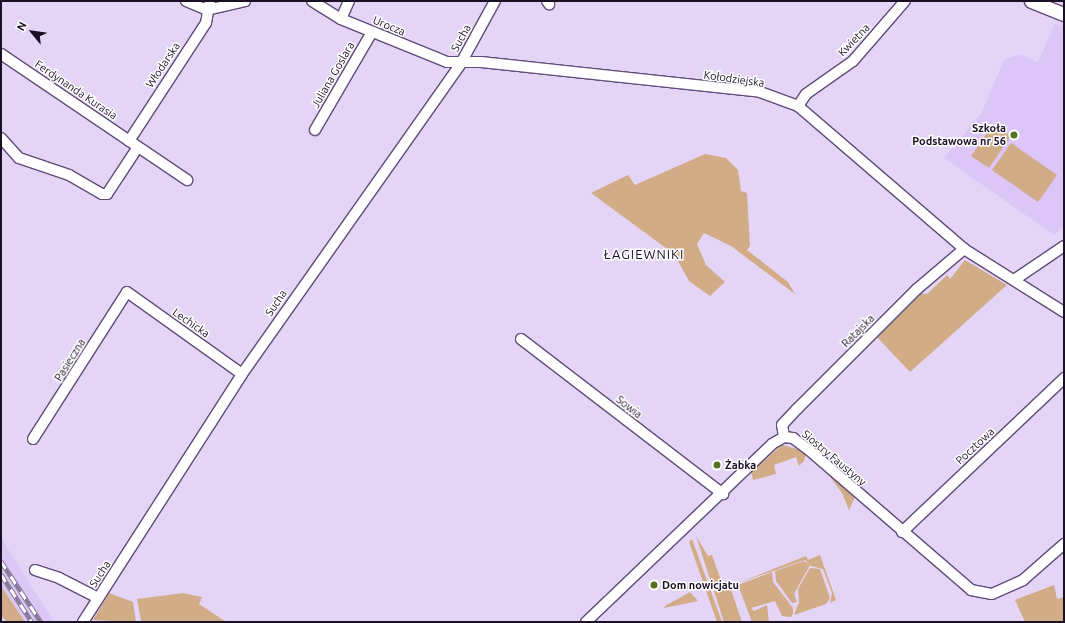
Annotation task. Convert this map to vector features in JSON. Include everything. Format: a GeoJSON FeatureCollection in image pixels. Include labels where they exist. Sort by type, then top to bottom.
{"type":"FeatureCollection","features":[{"type":"Feature","properties":{"kind":"street"},"geometry":{"type":"LineString","coordinates":[[186,1],[209,5],[245,1]]}},
{"type":"Feature","properties":{"kind":"street","name":"Urocza"},"geometry":{"type":"LineString","coordinates":[[312,1],[341,19],[372,32],[447,62],[461,63]]}},
{"type":"Feature","properties":{"kind":"street"},"geometry":{"type":"LineString","coordinates":[[341,19],[349,1]]}},
{"type":"Feature","properties":{"kind":"street","name":"Sucha"},"geometry":{"type":"LineString","coordinates":[[83,622],[242,374],[461,63],[495,1]]}},
{"type":"Feature","properties":{"kind":"street","name":"Kwietna"},"geometry":{"type":"LineString","coordinates":[[798,106],[806,94],[853,61],[905,1]]}},
{"type":"Feature","properties":{"kind":"street"},"geometry":{"type":"LineString","coordinates":[[1031,1],[1064,14]]}},
{"type":"Feature","properties":{"kind":"street","name":"Włodarska"},"geometry":{"type":"LineString","coordinates":[[134,144],[206,23],[209,5]]}},
{"type":"Feature","properties":{"kind":"street","name":"Juliana Goslara"},"geometry":{"type":"LineString","coordinates":[[315,130],[372,32]]}},
{"type":"Feature","properties":{"kind":"street","name":"Ferdynanda Kurasia"},"geometry":{"type":"LineString","coordinates":[[1,54],[187,180]]}},
{"type":"Feature","properties":{"kind":"street","name":"Kołodziejska"},"geometry":{"type":"LineString","coordinates":[[461,63],[760,92],[798,106],[964,249],[1064,312]]}},
{"type":"Feature","properties":{"kind":"street"},"geometry":{"type":"LineString","coordinates":[[1,138],[19,158],[69,175],[102,194],[109,192],[134,144]]}},
{"type":"Feature","properties":{"kind":"street"},"geometry":{"type":"LineString","coordinates":[[1014,280],[1064,246]]}},
{"type":"Feature","properties":{"kind":"street","name":"Ratajska"},"geometry":{"type":"LineString","coordinates":[[784,437],[782,425],[797,409],[918,289],[964,249]]}},
{"type":"Feature","properties":{"kind":"street","name":"Lechicka"},"geometry":{"type":"LineString","coordinates":[[127,292],[242,374]]}},
{"type":"Feature","properties":{"kind":"street","name":"Pasieczna"},"geometry":{"type":"LineString","coordinates":[[33,439],[127,292]]}},
{"type":"Feature","properties":{"kind":"street","name":"Sowia"},"geometry":{"type":"LineString","coordinates":[[521,339],[723,494]]}},
{"type":"Feature","properties":{"kind":"street","name":"Pocztowa"},"geometry":{"type":"LineString","coordinates":[[902,532],[1064,378]]}},
{"type":"Feature","properties":{"kind":"street","name":"Siostry Faustyny"},"geometry":{"type":"LineString","coordinates":[[586,622],[723,494],[772,444],[784,437],[804,446],[954,579],[971,590],[992,594],[1024,580],[1064,544]]}},
{"type":"Feature","properties":{"kind":"street"},"geometry":{"type":"LineString","coordinates":[[35,570],[59,578],[98,598]]}},
{"type":"Feature","properties":{"kind":"shaded area","name":"Szkoła Podstawowa nr 56"},"geometry":{"type":"Polygon","coordinates":[[[1055,23],[1064,26],[1064,226],[1054,235],[944,158],[982,112],[1004,60],[1019,54],[1038,62],[1055,23]]]}},
{"type":"Feature","properties":{"kind":"shaded area"},"geometry":{"type":"Polygon","coordinates":[[[993,124],[1011,136],[989,168],[971,156],[993,124]]]}},
{"type":"Feature","properties":{"kind":"shaded area"},"geometry":{"type":"Polygon","coordinates":[[[1011,143],[1057,175],[1038,202],[992,170],[1011,143]]]}},
{"type":"Feature","properties":{"kind":"shaded area"},"geometry":{"type":"Polygon","coordinates":[[[705,154],[726,158],[738,170],[741,191],[747,193],[750,246],[747,250],[788,282],[795,294],[731,246],[704,233],[697,244],[706,265],[725,282],[710,296],[689,281],[674,254],[591,193],[628,175],[635,185],[705,154]]]}},
{"type":"Feature","properties":{"kind":"shaded area"},"geometry":{"type":"Polygon","coordinates":[[[965,260],[1007,285],[910,372],[876,336],[919,293],[927,294],[947,275],[950,279],[965,260]]]}},
{"type":"Feature","properties":{"kind":"shaded area"},"geometry":{"type":"Polygon","coordinates":[[[782,445],[801,450],[806,454],[804,461],[799,466],[796,457],[774,465],[776,474],[753,480],[751,472],[782,445]]]}},
{"type":"Feature","properties":{"kind":"shaded area"},"geometry":{"type":"Polygon","coordinates":[[[828,474],[855,497],[849,510],[842,493],[828,474]]]}},
{"type":"Feature","properties":{"kind":"shaded area"},"geometry":{"type":"Polygon","coordinates":[[[696,536],[708,556],[712,555],[723,586],[729,584],[742,622],[724,622],[696,536]]]}},
{"type":"Feature","properties":{"kind":"shaded area"},"geometry":{"type":"Polygon","coordinates":[[[1,538],[54,622],[25,622],[1,586],[1,538]]]}},
{"type":"Feature","properties":{"kind":"shaded area"},"geometry":{"type":"Polygon","coordinates":[[[692,539],[722,622],[717,622],[689,542],[692,539]]]}},
{"type":"Feature","properties":{"kind":"shaded area"},"geometry":{"type":"Polygon","coordinates":[[[820,555],[836,600],[830,603],[832,593],[823,569],[811,566],[805,560],[738,583],[806,556],[808,560],[820,555]]]}},
{"type":"Feature","properties":{"kind":"shaded area"},"geometry":{"type":"Polygon","coordinates":[[[804,561],[810,565],[794,594],[797,602],[792,603],[776,581],[775,571],[804,561]]]}},
{"type":"Feature","properties":{"kind":"shaded area"},"geometry":{"type":"Polygon","coordinates":[[[810,568],[820,569],[830,598],[826,604],[794,615],[799,602],[798,589],[810,568]]]}},
{"type":"Feature","properties":{"kind":"shaded area"},"geometry":{"type":"Polygon","coordinates":[[[772,572],[773,582],[793,608],[793,613],[791,617],[782,616],[775,601],[751,608],[754,611],[767,605],[769,622],[752,622],[738,585],[772,572]]]}},
{"type":"Feature","properties":{"kind":"shaded area"},"geometry":{"type":"Polygon","coordinates":[[[1054,585],[1057,599],[1064,597],[1064,622],[1025,622],[1015,600],[1054,585]]]}},
{"type":"Feature","properties":{"kind":"shaded area"},"geometry":{"type":"Polygon","coordinates":[[[1,586],[25,622],[7,622],[1,616],[1,586]]]}},
{"type":"Feature","properties":{"kind":"shaded area"},"geometry":{"type":"Polygon","coordinates":[[[690,592],[698,601],[664,608],[665,606],[690,592]]]}},
{"type":"Feature","properties":{"kind":"shaded area"},"geometry":{"type":"Polygon","coordinates":[[[109,593],[133,602],[136,622],[93,620],[109,593]]]}},
{"type":"Feature","properties":{"kind":"shaded area"},"geometry":{"type":"Polygon","coordinates":[[[183,593],[202,597],[199,604],[226,622],[141,621],[137,599],[183,593]]]}},
{"type":"Feature","properties":{"kind":"railway"},"geometry":{"type":"LineString","coordinates":[[1,561],[41,622]]}},
{"type":"Feature","properties":{"kind":"railway"},"geometry":{"type":"LineString","coordinates":[[1,574],[32,622]]}},
{"type":"Feature","properties":{"kind":"place","name":"Szkoła Podstawowa nr 56"},"geometry":{"type":"Point","coordinates":[1014,135]}},
{"type":"Feature","properties":{"kind":"place","name":"Żabka"},"geometry":{"type":"Point","coordinates":[717,465]}},
{"type":"Feature","properties":{"kind":"place","name":"Dom nowicjatu"},"geometry":{"type":"Point","coordinates":[654,585]}},
{"type":"Feature","properties":{"kind":"district","name":"ŁAGIEWNIKI"},"geometry":{"type":"Point","coordinates":[644,254]}}]}
